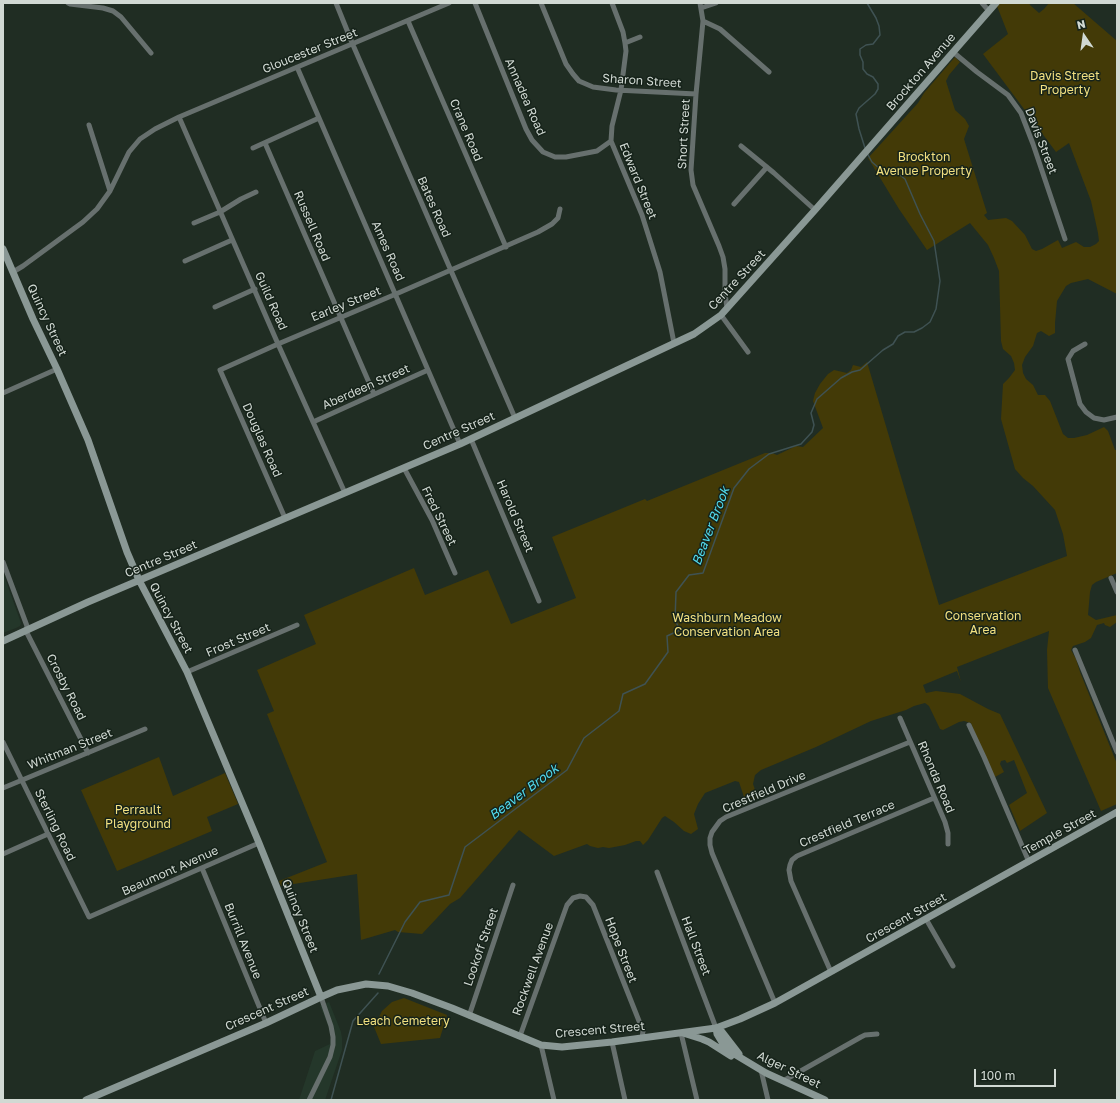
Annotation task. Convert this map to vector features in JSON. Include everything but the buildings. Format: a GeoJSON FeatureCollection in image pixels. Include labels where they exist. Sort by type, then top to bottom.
{"type":"FeatureCollection","features":[{"type":"Feature","properties":{"kind":"main road","name":"Brockton Avenue"},"geometry":{"type":"LineString","coordinates":[[865,152],[996,3]]}},
{"type":"Feature","properties":{"kind":"main road","name":"Centre Street"},"geometry":{"type":"LineString","coordinates":[[3,641],[139,580],[460,444],[694,334],[721,315],[865,152]]}},
{"type":"Feature","properties":{"kind":"main road","name":"Quincy Street"},"geometry":{"type":"LineString","coordinates":[[3,249],[88,440],[127,552],[139,580],[187,672],[259,843],[321,997]]}},
{"type":"Feature","properties":{"kind":"main road","name":"Temple Street"},"geometry":{"type":"LineString","coordinates":[[1014,870],[1117,812]]}},
{"type":"Feature","properties":{"kind":"main road","name":"Crescent Street"},"geometry":{"type":"LineString","coordinates":[[86,1100],[266,1023],[321,997],[349,987],[366,984],[388,986],[412,993],[541,1045],[562,1047],[716,1028],[775,1003],[1014,870]]}},
{"type":"Feature","properties":{"kind":"main road","name":"Alger Street"},"geometry":{"type":"LineString","coordinates":[[716,1028],[717,1034],[723,1044],[731,1052],[761,1070],[825,1100]]}},
{"type":"Feature","properties":{"kind":"main road"},"geometry":{"type":"LineString","coordinates":[[681,1033],[710,1042],[734,1058],[744,1060]]}},
{"type":"Feature","properties":{"kind":"street"},"geometry":{"type":"LineString","coordinates":[[68,3],[103,8],[113,11],[121,17],[151,53]]}},
{"type":"Feature","properties":{"kind":"street","name":"Bates Road"},"geometry":{"type":"LineString","coordinates":[[336,3],[515,418]]}},
{"type":"Feature","properties":{"kind":"street","name":"Gloucester Street"},"geometry":{"type":"LineString","coordinates":[[13,272],[88,217],[102,204],[110,191],[125,159],[134,145],[151,131],[179,117],[353,45],[449,3]]}},
{"type":"Feature","properties":{"kind":"street","name":"Annadea Road"},"geometry":{"type":"LineString","coordinates":[[475,3],[526,129],[532,140],[543,152],[555,156],[566,157],[597,151],[611,141]]}},
{"type":"Feature","properties":{"kind":"street","name":"Sharon Street"},"geometry":{"type":"LineString","coordinates":[[540,3],[566,64],[579,80],[593,88],[696,94]]}},
{"type":"Feature","properties":{"kind":"street","name":"Edward Street"},"geometry":{"type":"LineString","coordinates":[[612,3],[620,21],[626,51],[621,90],[612,126],[611,141],[642,215],[658,264],[674,343]]}},
{"type":"Feature","properties":{"kind":"street"},"geometry":{"type":"LineString","coordinates":[[701,6],[716,3]]}},
{"type":"Feature","properties":{"kind":"street"},"geometry":{"type":"LineString","coordinates":[[982,3],[988,11]]}},
{"type":"Feature","properties":{"kind":"street","name":"Short Street"},"geometry":{"type":"LineString","coordinates":[[701,6],[703,21],[691,163],[692,178],[693,185],[723,257],[727,308]]}},
{"type":"Feature","properties":{"kind":"street","name":"Crane Road"},"geometry":{"type":"LineString","coordinates":[[408,21],[506,247]]}},
{"type":"Feature","properties":{"kind":"street"},"geometry":{"type":"LineString","coordinates":[[703,21],[720,29],[769,72]]}},
{"type":"Feature","properties":{"kind":"street"},"geometry":{"type":"LineString","coordinates":[[625,43],[640,37]]}},
{"type":"Feature","properties":{"kind":"street","name":"Davis Street"},"geometry":{"type":"LineString","coordinates":[[953,52],[1008,95],[1021,113],[1065,240]]}},
{"type":"Feature","properties":{"kind":"street","name":"Ames Road"},"geometry":{"type":"LineString","coordinates":[[297,67],[460,444]]}},
{"type":"Feature","properties":{"kind":"street","name":"Guild Road"},"geometry":{"type":"LineString","coordinates":[[179,117],[345,493]]}},
{"type":"Feature","properties":{"kind":"street"},"geometry":{"type":"LineString","coordinates":[[253,148],[319,118]]}},
{"type":"Feature","properties":{"kind":"street"},"geometry":{"type":"LineString","coordinates":[[88,125],[110,191]]}},
{"type":"Feature","properties":{"kind":"street","name":"Russell Road"},"geometry":{"type":"LineString","coordinates":[[265,143],[374,394]]}},
{"type":"Feature","properties":{"kind":"street"},"geometry":{"type":"LineString","coordinates":[[741,146],[815,210]]}},
{"type":"Feature","properties":{"kind":"street"},"geometry":{"type":"LineString","coordinates":[[734,204],[767,167]]}},
{"type":"Feature","properties":{"kind":"street"},"geometry":{"type":"LineString","coordinates":[[194,223],[220,212],[256,192]]}},
{"type":"Feature","properties":{"kind":"street","name":"Earley Street"},"geometry":{"type":"LineString","coordinates":[[220,370],[538,232],[552,224],[558,218],[560,210]]}},
{"type":"Feature","properties":{"kind":"street"},"geometry":{"type":"LineString","coordinates":[[185,261],[232,240]]}},
{"type":"Feature","properties":{"kind":"street"},"geometry":{"type":"LineString","coordinates":[[215,307],[255,289]]}},
{"type":"Feature","properties":{"kind":"street"},"geometry":{"type":"LineString","coordinates":[[721,315],[748,352]]}},
{"type":"Feature","properties":{"kind":"street"},"geometry":{"type":"LineString","coordinates":[[1085,344],[1072,351],[1068,359],[1080,404],[1086,412],[1094,418],[1104,420],[1117,417]]}},
{"type":"Feature","properties":{"kind":"street"},"geometry":{"type":"LineString","coordinates":[[3,393],[57,369]]}},
{"type":"Feature","properties":{"kind":"street","name":"Douglas Road"},"geometry":{"type":"LineString","coordinates":[[220,370],[286,518]]}},
{"type":"Feature","properties":{"kind":"street","name":"Aberdeen Street"},"geometry":{"type":"LineString","coordinates":[[313,422],[428,370]]}},
{"type":"Feature","properties":{"kind":"street","name":"Harold Street"},"geometry":{"type":"LineString","coordinates":[[471,439],[539,601]]}},
{"type":"Feature","properties":{"kind":"street","name":"Fred Street"},"geometry":{"type":"LineString","coordinates":[[404,468],[432,520],[455,573]]}},
{"type":"Feature","properties":{"kind":"street","name":"Crosby Road"},"geometry":{"type":"LineString","coordinates":[[3,562],[27,626],[26,631],[88,753]]}},
{"type":"Feature","properties":{"kind":"street"},"geometry":{"type":"LineString","coordinates":[[1111,578],[1117,592]]}},
{"type":"Feature","properties":{"kind":"street","name":"Frost Street"},"geometry":{"type":"LineString","coordinates":[[187,672],[297,625]]}},
{"type":"Feature","properties":{"kind":"street"},"geometry":{"type":"LineString","coordinates":[[1075,650],[1117,752]]}},
{"type":"Feature","properties":{"kind":"street","name":"Rhonda Road"},"geometry":{"type":"LineString","coordinates":[[900,718],[947,828],[948,844]]}},
{"type":"Feature","properties":{"kind":"street"},"geometry":{"type":"LineString","coordinates":[[969,725],[1029,862]]}},
{"type":"Feature","properties":{"kind":"street","name":"Whitman Street"},"geometry":{"type":"LineString","coordinates":[[3,788],[145,729]]}},
{"type":"Feature","properties":{"kind":"street","name":"Sterling Road"},"geometry":{"type":"LineString","coordinates":[[3,742],[89,917]]}},
{"type":"Feature","properties":{"kind":"street","name":"Crestfield Drive"},"geometry":{"type":"LineString","coordinates":[[775,1003],[712,854],[710,845],[712,832],[720,821],[726,817],[910,742]]}},
{"type":"Feature","properties":{"kind":"street","name":"Crestfield Terrace"},"geometry":{"type":"LineString","coordinates":[[831,972],[791,881],[789,870],[792,860],[797,856],[934,798]]}},
{"type":"Feature","properties":{"kind":"street"},"geometry":{"type":"LineString","coordinates":[[3,854],[48,834]]}},
{"type":"Feature","properties":{"kind":"street","name":"Beaumont Avenue"},"geometry":{"type":"LineString","coordinates":[[89,917],[259,843]]}},
{"type":"Feature","properties":{"kind":"street","name":"Burrill Avenue"},"geometry":{"type":"LineString","coordinates":[[202,868],[266,1023]]}},
{"type":"Feature","properties":{"kind":"street","name":"Hall Street"},"geometry":{"type":"LineString","coordinates":[[657,872],[716,1028]]}},
{"type":"Feature","properties":{"kind":"street","name":"Lookoff Street"},"geometry":{"type":"LineString","coordinates":[[469,1016],[513,885]]}},
{"type":"Feature","properties":{"kind":"street","name":"Hope Street"},"geometry":{"type":"LineString","coordinates":[[565,909],[573,898],[580,896],[586,897],[593,904],[642,1031],[642,1038]]}},
{"type":"Feature","properties":{"kind":"street","name":"Rockwell Avenue"},"geometry":{"type":"LineString","coordinates":[[520,1036],[565,909]]}},
{"type":"Feature","properties":{"kind":"street"},"geometry":{"type":"LineString","coordinates":[[926,919],[953,966]]}},
{"type":"Feature","properties":{"kind":"street"},"geometry":{"type":"LineString","coordinates":[[309,1100],[330,1057],[333,1045],[331,1026],[321,997]]}},
{"type":"Feature","properties":{"kind":"street"},"geometry":{"type":"LineString","coordinates":[[681,1033],[697,1100]]}},
{"type":"Feature","properties":{"kind":"street"},"geometry":{"type":"LineString","coordinates":[[783,1081],[861,1037],[877,1034]]}},
{"type":"Feature","properties":{"kind":"street"},"geometry":{"type":"LineString","coordinates":[[612,1042],[625,1100]]}},
{"type":"Feature","properties":{"kind":"street"},"geometry":{"type":"LineString","coordinates":[[541,1045],[554,1100]]}},
{"type":"Feature","properties":{"kind":"street"},"geometry":{"type":"LineString","coordinates":[[761,1070],[768,1100]]}},
{"type":"Feature","properties":{"kind":"shaded area"},"geometry":{"type":"Polygon","coordinates":[[[3,573],[21,623],[20,626],[3,633],[3,573]]]}},
{"type":"Feature","properties":{"kind":"shaded area"},"geometry":{"type":"Polygon","coordinates":[[[329,1002],[341,1032],[342,1050],[325,1100],[299,1100],[315,1051],[330,1044],[331,1038],[329,1028],[320,1006],[329,1002]]]}},
{"type":"Feature","properties":{"kind":"green space","name":"Washburn Meadow Conservation Area"},"geometry":{"type":"Polygon","coordinates":[[[999,3],[1029,3],[1039,13],[1049,3],[1073,3],[1117,41],[1117,294],[1088,279],[1071,283],[1066,286],[1057,301],[1055,333],[1049,336],[1041,331],[1037,333],[1033,346],[1025,357],[1022,365],[1023,373],[1026,379],[1033,385],[1038,395],[1045,395],[1050,401],[1063,434],[1068,438],[1074,438],[1087,435],[1104,427],[1108,431],[1115,450],[1117,450],[1117,573],[1092,585],[1088,615],[1096,620],[1117,615],[1117,622],[1110,627],[1104,623],[1097,625],[1091,638],[1085,642],[1073,646],[1071,650],[1076,659],[1117,764],[1117,804],[1101,811],[1048,688],[1047,650],[1049,631],[957,667],[961,682],[957,671],[923,685],[926,693],[936,691],[960,694],[1000,714],[1047,813],[1020,831],[1009,805],[1027,793],[1014,760],[1007,763],[1005,760],[1001,761],[1000,764],[1004,772],[995,777],[982,752],[971,723],[964,721],[943,730],[940,729],[929,706],[925,703],[871,721],[816,747],[761,770],[755,775],[753,784],[758,798],[746,803],[739,782],[735,781],[705,793],[694,814],[698,829],[691,834],[684,831],[665,816],[643,845],[640,841],[609,848],[598,848],[587,844],[554,856],[519,830],[460,898],[450,904],[422,934],[398,932],[395,930],[361,940],[357,874],[281,886],[279,881],[327,862],[267,714],[274,711],[257,670],[316,644],[304,615],[414,568],[425,595],[488,570],[511,624],[576,598],[552,537],[645,499],[647,501],[765,453],[777,455],[796,446],[803,447],[823,428],[813,401],[820,384],[828,374],[834,370],[847,373],[851,370],[853,365],[861,367],[867,362],[939,605],[1067,556],[1063,534],[1055,510],[1015,469],[1001,419],[1003,384],[1015,370],[1011,356],[1003,349],[1001,341],[999,271],[988,245],[970,223],[927,250],[899,209],[868,158],[918,103],[924,93],[955,57],[960,62],[946,81],[955,110],[965,119],[969,126],[964,139],[987,213],[984,215],[988,220],[1006,218],[1012,221],[1025,235],[1032,249],[1036,251],[1058,240],[1062,248],[1076,242],[1084,247],[1090,247],[1099,241],[1091,201],[1069,143],[1056,152],[983,54],[1008,34],[997,6],[999,3]]]}},
{"type":"Feature","properties":{"kind":"green space","name":"Perrault Playground"},"geometry":{"type":"Polygon","coordinates":[[[159,757],[173,796],[225,773],[238,804],[207,817],[212,831],[117,871],[81,790],[159,757]]]}},
{"type":"Feature","properties":{"kind":"green space","name":"Leach Cemetery"},"geometry":{"type":"Polygon","coordinates":[[[404,998],[447,1015],[440,1038],[381,1044],[374,1027],[382,1011],[392,1002],[404,998]]]}},
{"type":"Feature","properties":{"kind":"waterway","name":"Beaver Brook"},"geometry":{"type":"LineString","coordinates":[[865,148],[856,114],[859,108],[875,94],[878,89],[878,84],[873,77],[867,74],[863,69],[860,49],[866,45],[873,44],[880,35],[876,18],[867,3]]}},
{"type":"Feature","properties":{"kind":"waterway","name":"Beaver Brook"},"geometry":{"type":"LineString","coordinates":[[379,974],[405,922],[420,902],[449,895],[465,847],[567,770],[584,738],[619,711],[623,694],[645,684],[668,652],[667,636],[680,630],[675,620],[676,592],[689,575],[703,573],[734,488],[749,469],[769,454],[801,444],[812,432],[814,425],[811,413],[817,399],[841,378],[852,372],[860,370],[883,350],[893,344],[898,336],[905,332],[914,332],[930,322],[936,309],[940,281],[934,241],[920,214],[905,179],[891,170],[882,171],[872,162],[867,153]]}},
{"type":"Feature","properties":{"kind":"waterway","name":"Beaver Brook"},"geometry":{"type":"LineString","coordinates":[[331,1100],[353,1021],[378,993]]}},
{"type":"Feature","properties":{"kind":"park label","name":"Davis Street Property"},"geometry":{"type":"Point","coordinates":[1065,83]}},
{"type":"Feature","properties":{"kind":"park label","name":"Brockton Avenue Property"},"geometry":{"type":"Point","coordinates":[924,164]}},
{"type":"Feature","properties":{"kind":"park label","name":"Conservation Area"},"geometry":{"type":"Point","coordinates":[983,623]}}]}
